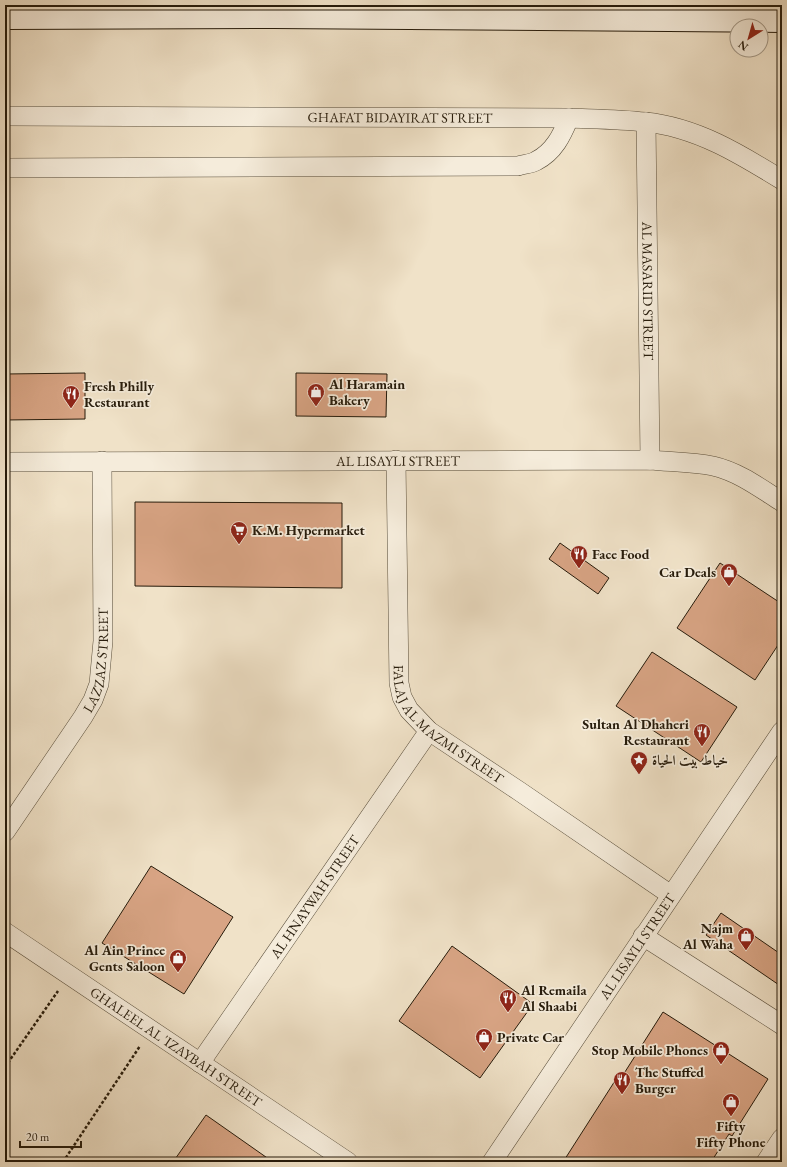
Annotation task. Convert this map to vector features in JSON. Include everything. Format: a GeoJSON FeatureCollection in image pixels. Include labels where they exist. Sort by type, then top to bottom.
{"type":"FeatureCollection","features":[{"type":"Feature","properties":{"kind":"main road"},"geometry":{"type":"LineString","coordinates":[[5,18],[274,17],[782,21]]}},
{"type":"Feature","properties":{"kind":"street","name":"GHAFAT BIDAYIRAT STREET"},"geometry":{"type":"LineString","coordinates":[[5,116],[569,118],[646,122],[673,127],[701,136],[726,147],[782,180]]}},
{"type":"Feature","properties":{"kind":"street"},"geometry":{"type":"LineString","coordinates":[[5,168],[518,166],[536,161],[555,146],[569,118]]}},
{"type":"Feature","properties":{"kind":"street","name":"AL MASARID STREET"},"geometry":{"type":"LineString","coordinates":[[646,122],[650,460]]}},
{"type":"Feature","properties":{"kind":"street","name":"FALAJ AL MAZMI STREET"},"geometry":{"type":"LineString","coordinates":[[396,460],[399,683],[402,697],[409,710],[429,731],[671,895]]}},
{"type":"Feature","properties":{"kind":"street","name":"AL LISAYLI STREET"},"geometry":{"type":"LineString","coordinates":[[5,462],[650,460],[714,466],[749,481],[782,502]]}},
{"type":"Feature","properties":{"kind":"street","name":"LAZZAZ STREET"},"geometry":{"type":"LineString","coordinates":[[5,832],[83,717],[93,700],[99,684],[103,641],[102,462]]}},
{"type":"Feature","properties":{"kind":"street","name":"AL HNAYWAH STREET"},"geometry":{"type":"LineString","coordinates":[[200,1064],[429,731]]}},
{"type":"Feature","properties":{"kind":"street","name":"AL LISAYLI STREET"},"geometry":{"type":"LineString","coordinates":[[492,1162],[782,731]]}},
{"type":"Feature","properties":{"kind":"street","name":"GHALEEL AL 'IZAYBAH STREET"},"geometry":{"type":"LineString","coordinates":[[5,932],[348,1162]]}},
{"type":"Feature","properties":{"kind":"street"},"geometry":{"type":"LineString","coordinates":[[644,936],[782,1025]]}},
{"type":"Feature","properties":{"kind":"street"},"geometry":{"type":"LineString","coordinates":[[766,1162],[782,1138]]}},
{"type":"Feature","properties":{"kind":"path"},"geometry":{"type":"LineString","coordinates":[[5,1068],[69,974]]}},
{"type":"Feature","properties":{"kind":"path"},"geometry":{"type":"LineString","coordinates":[[63,1162],[151,1030]]}},
{"type":"Feature","properties":{"kind":"building"},"geometry":{"type":"Polygon","coordinates":[[[85,373],[85,419],[5,420],[5,374],[85,373]]]}},
{"type":"Feature","properties":{"kind":"building"},"geometry":{"type":"Polygon","coordinates":[[[296,373],[387,374],[386,417],[296,416],[296,373]]]}},
{"type":"Feature","properties":{"kind":"building","name":"K.M. Hypermarket"},"geometry":{"type":"Polygon","coordinates":[[[135,502],[342,503],[342,588],[135,586],[135,502]]]}},
{"type":"Feature","properties":{"kind":"building","name":"Face Food"},"geometry":{"type":"Polygon","coordinates":[[[560,543],[609,578],[598,594],[549,559],[560,543]]]}},
{"type":"Feature","properties":{"kind":"building"},"geometry":{"type":"Polygon","coordinates":[[[720,563],[782,604],[782,639],[755,680],[677,628],[720,563]]]}},
{"type":"Feature","properties":{"kind":"building"},"geometry":{"type":"Polygon","coordinates":[[[652,652],[737,707],[701,762],[616,706],[652,652]]]}},
{"type":"Feature","properties":{"kind":"building"},"geometry":{"type":"Polygon","coordinates":[[[151,866],[233,917],[184,994],[102,943],[151,866]]]}},
{"type":"Feature","properties":{"kind":"building"},"geometry":{"type":"Polygon","coordinates":[[[721,913],[782,955],[782,987],[706,935],[721,913]]]}},
{"type":"Feature","properties":{"kind":"building"},"geometry":{"type":"Polygon","coordinates":[[[452,946],[533,1004],[480,1078],[399,1021],[452,946]]]}},
{"type":"Feature","properties":{"kind":"building"},"geometry":{"type":"Polygon","coordinates":[[[663,1012],[768,1079],[732,1136],[729,1134],[711,1162],[563,1162],[620,1073],[623,1075],[663,1012]]]}},
{"type":"Feature","properties":{"kind":"building"},"geometry":{"type":"Polygon","coordinates":[[[206,1115],[273,1162],[173,1162],[206,1115]]]}},
{"type":"Feature","properties":{"kind":"place","name":"Al Haramain Bakery"},"geometry":{"type":"Point","coordinates":[316,407]}},
{"type":"Feature","properties":{"kind":"place","name":"Fresh Philly Restaurant"},"geometry":{"type":"Point","coordinates":[71,409]}},
{"type":"Feature","properties":{"kind":"place","name":"K.M. Hypermarket"},"geometry":{"type":"Point","coordinates":[239,545]}},
{"type":"Feature","properties":{"kind":"place","name":"Face Food"},"geometry":{"type":"Point","coordinates":[579,569]}},
{"type":"Feature","properties":{"kind":"place","name":"Car Deals"},"geometry":{"type":"Point","coordinates":[729,587]}},
{"type":"Feature","properties":{"kind":"place","name":"Sultan Al Dhaheri Restaurant"},"geometry":{"type":"Point","coordinates":[702,747]}},
{"type":"Feature","properties":{"kind":"place","name":"خياط بيت الحياة"},"geometry":{"type":"Point","coordinates":[639,775]}},
{"type":"Feature","properties":{"kind":"place","name":"Najm Al Waha"},"geometry":{"type":"Point","coordinates":[746,951]}},
{"type":"Feature","properties":{"kind":"place","name":"Al Ain Prince Gents Saloon"},"geometry":{"type":"Point","coordinates":[178,973]}},
{"type":"Feature","properties":{"kind":"place","name":"Al Remaila Al Shaabi"},"geometry":{"type":"Point","coordinates":[508,1013]}},
{"type":"Feature","properties":{"kind":"place","name":"Private Car"},"geometry":{"type":"Point","coordinates":[484,1052]}},
{"type":"Feature","properties":{"kind":"place","name":"Stop Mobile Phones"},"geometry":{"type":"Point","coordinates":[721,1065]}},
{"type":"Feature","properties":{"kind":"place","name":"The Stuffed Burger"},"geometry":{"type":"Point","coordinates":[622,1095]}},
{"type":"Feature","properties":{"kind":"place","name":"Fifty Fifty Phone"},"geometry":{"type":"Point","coordinates":[731,1117]}}]}
